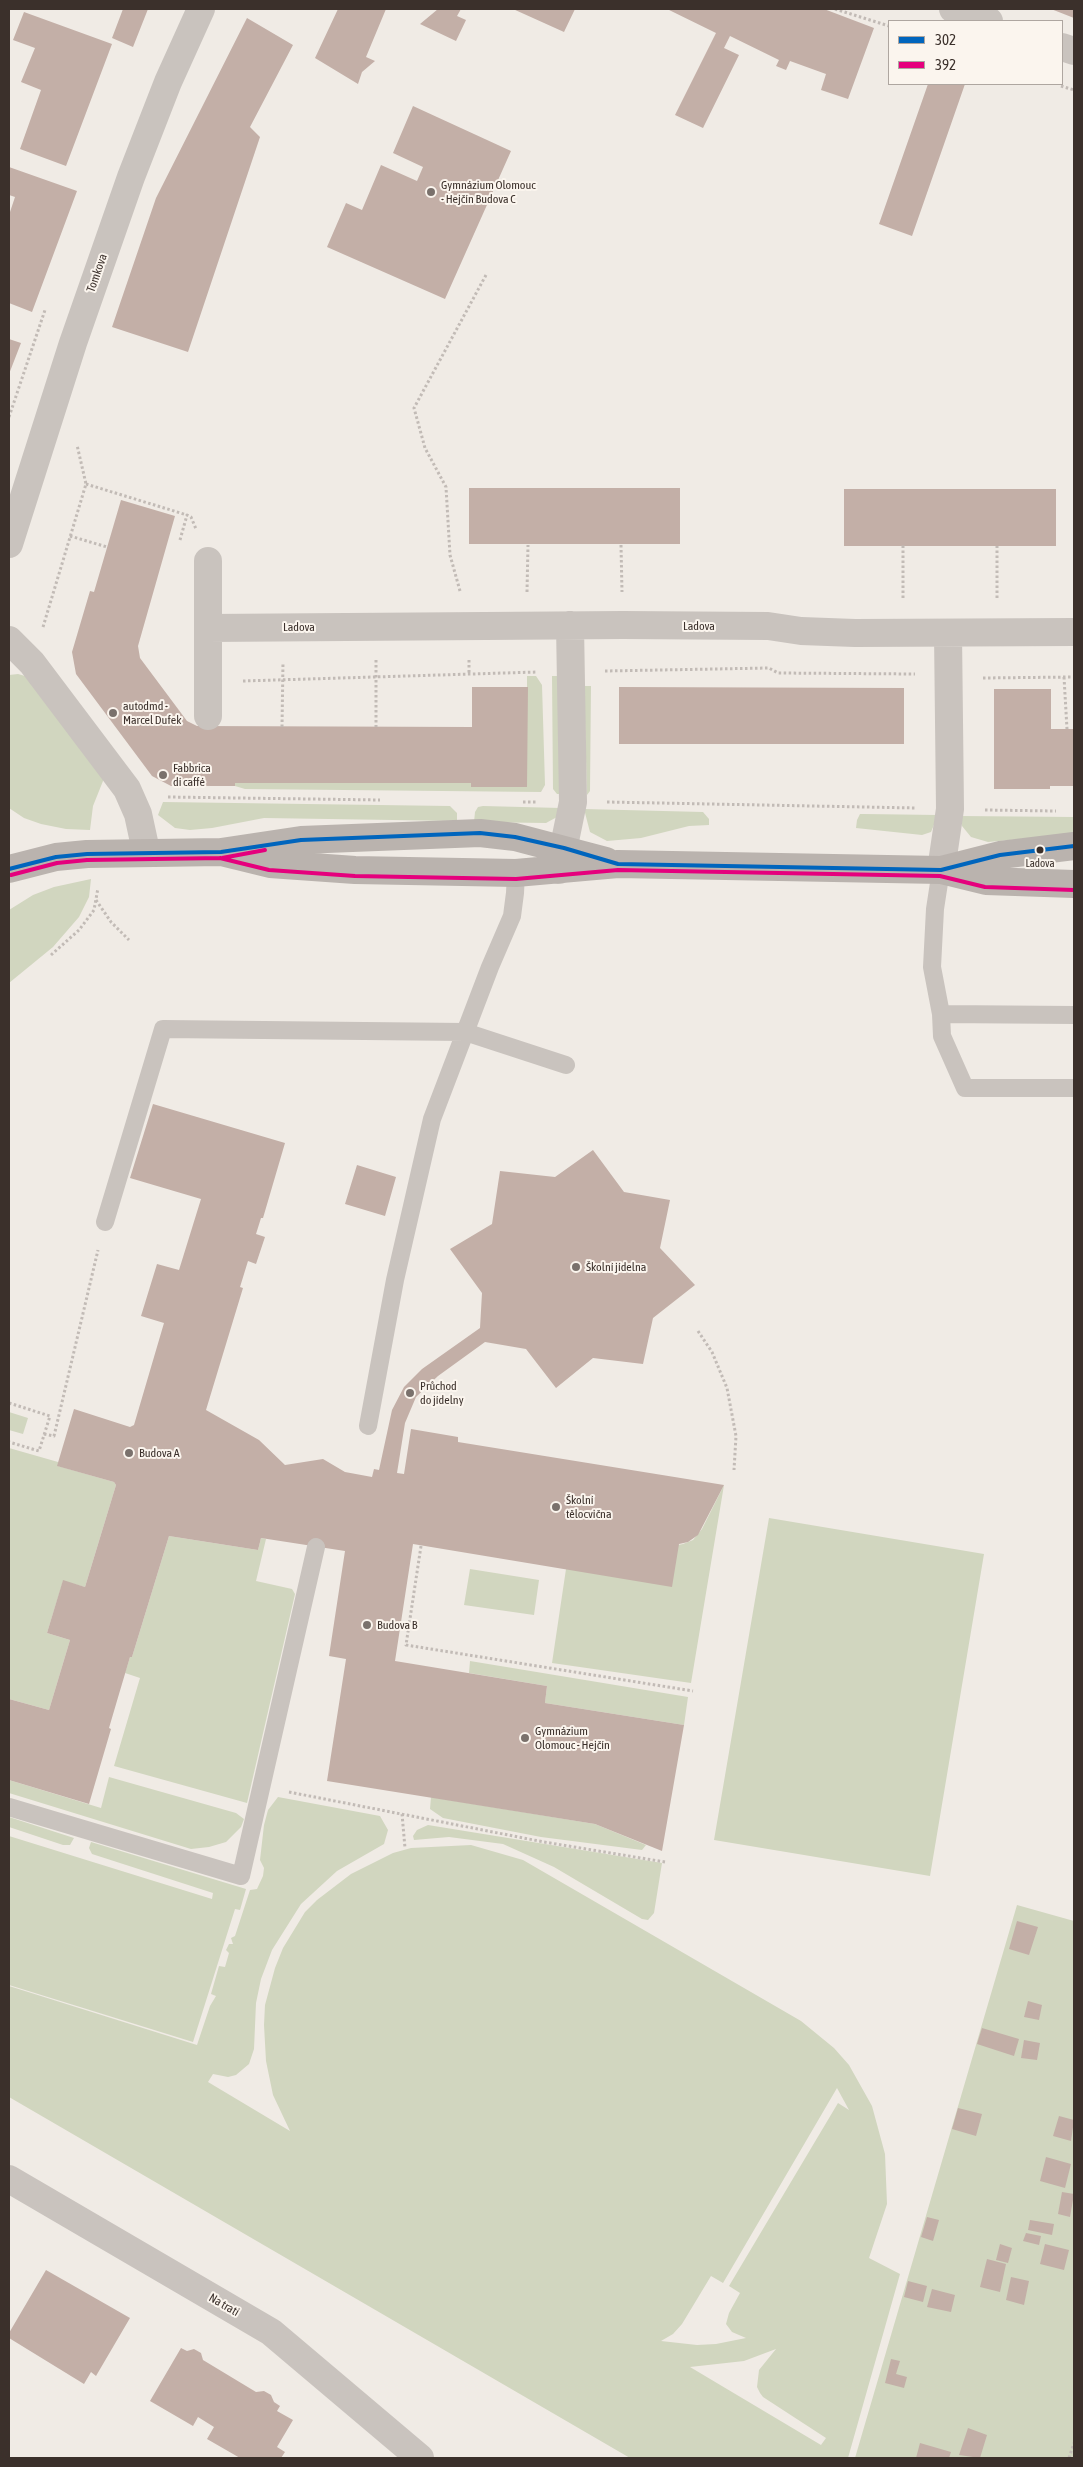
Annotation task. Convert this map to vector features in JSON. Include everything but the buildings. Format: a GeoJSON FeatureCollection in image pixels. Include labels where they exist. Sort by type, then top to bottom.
{"type":"FeatureCollection","features":[{"type":"Feature","properties":{"kind":"main road"},"geometry":{"type":"LineString","coordinates":[[9,868],[56,857],[146,851],[221,852],[300,840],[480,833],[515,837],[562,859],[618,864],[940,870],[986,881],[1074,884]]}},
{"type":"Feature","properties":{"kind":"main road"},"geometry":{"type":"LineString","coordinates":[[940,870],[1000,855],[1074,846]]}},
{"type":"Feature","properties":{"kind":"main road"},"geometry":{"type":"LineString","coordinates":[[221,852],[253,861],[303,868],[463,873],[516,873],[562,859]]}},
{"type":"Feature","properties":{"kind":"street","name":"Tomkova"},"geometry":{"type":"LineString","coordinates":[[9,544],[61,379],[126,192],[168,82],[201,9]]}},
{"type":"Feature","properties":{"kind":"street"},"geometry":{"type":"LineString","coordinates":[[953,9],[986,20]]}},
{"type":"Feature","properties":{"kind":"street"},"geometry":{"type":"LineString","coordinates":[[208,561],[208,716]]}},
{"type":"Feature","properties":{"kind":"street"},"geometry":{"type":"LineString","coordinates":[[562,859],[573,802],[570,625]]}},
{"type":"Feature","properties":{"kind":"street","name":"Ladova"},"geometry":{"type":"LineString","coordinates":[[208,628],[570,625],[768,626],[802,631],[948,634],[1074,632]]}},
{"type":"Feature","properties":{"kind":"street"},"geometry":{"type":"LineString","coordinates":[[940,870],[950,808],[948,634]]}},
{"type":"Feature","properties":{"kind":"street"},"geometry":{"type":"LineString","coordinates":[[9,640],[32,663],[123,782],[138,814],[146,851]]}},
{"type":"Feature","properties":{"kind":"street","name":"Na trati"},"geometry":{"type":"LineString","coordinates":[[9,2179],[271,2332],[420,2458]]}},
{"type":"Feature","properties":{"kind":"lane"},"geometry":{"type":"LineString","coordinates":[[940,870],[934,909],[932,968],[941,1014],[942,1036],[965,1088],[1074,1088]]}},
{"type":"Feature","properties":{"kind":"lane"},"geometry":{"type":"LineString","coordinates":[[368,1426],[395,1280],[432,1119],[503,934],[512,916],[516,894],[516,873]]}},
{"type":"Feature","properties":{"kind":"lane"},"geometry":{"type":"LineString","coordinates":[[941,1014],[1074,1015]]}},
{"type":"Feature","properties":{"kind":"lane"},"geometry":{"type":"LineString","coordinates":[[105,1222],[163,1029],[465,1032],[566,1065]]}},
{"type":"Feature","properties":{"kind":"lane"},"geometry":{"type":"LineString","coordinates":[[9,1807],[241,1876],[316,1547]]}},
{"type":"Feature","properties":{"kind":"path"},"geometry":{"type":"LineString","coordinates":[[835,9],[888,26]]}},
{"type":"Feature","properties":{"kind":"path"},"geometry":{"type":"LineString","coordinates":[[461,594],[450,555],[446,487],[425,448],[414,408],[429,377],[486,275]]}},
{"type":"Feature","properties":{"kind":"path"},"geometry":{"type":"LineString","coordinates":[[42,630],[86,484],[76,439]]}},
{"type":"Feature","properties":{"kind":"path"},"geometry":{"type":"LineString","coordinates":[[86,484],[187,515]]}},
{"type":"Feature","properties":{"kind":"path"},"geometry":{"type":"LineString","coordinates":[[70,536],[107,548]]}},
{"type":"Feature","properties":{"kind":"path"},"geometry":{"type":"LineString","coordinates":[[527,593],[528,545]]}},
{"type":"Feature","properties":{"kind":"path"},"geometry":{"type":"LineString","coordinates":[[621,545],[622,593]]}},
{"type":"Feature","properties":{"kind":"path"},"geometry":{"type":"LineString","coordinates":[[902,602],[903,546]]}},
{"type":"Feature","properties":{"kind":"path"},"geometry":{"type":"LineString","coordinates":[[996,604],[997,546]]}},
{"type":"Feature","properties":{"kind":"path"},"geometry":{"type":"LineString","coordinates":[[282,727],[283,658]]}},
{"type":"Feature","properties":{"kind":"path"},"geometry":{"type":"LineString","coordinates":[[376,658],[376,727]]}},
{"type":"Feature","properties":{"kind":"path"},"geometry":{"type":"LineString","coordinates":[[595,671],[769,668],[778,673],[924,674]]}},
{"type":"Feature","properties":{"kind":"path"},"geometry":{"type":"LineString","coordinates":[[235,681],[546,671]]}},
{"type":"Feature","properties":{"kind":"path"},"geometry":{"type":"LineString","coordinates":[[975,678],[1074,678]]}},
{"type":"Feature","properties":{"kind":"path"},"geometry":{"type":"LineString","coordinates":[[1064,678],[1067,729]]}},
{"type":"Feature","properties":{"kind":"path"},"geometry":{"type":"LineString","coordinates":[[163,797],[386,800]]}},
{"type":"Feature","properties":{"kind":"path"},"geometry":{"type":"LineString","coordinates":[[521,802],[540,802]]}},
{"type":"Feature","properties":{"kind":"path"},"geometry":{"type":"LineString","coordinates":[[597,802],[922,808]]}},
{"type":"Feature","properties":{"kind":"path"},"geometry":{"type":"LineString","coordinates":[[977,810],[1064,811]]}},
{"type":"Feature","properties":{"kind":"path"},"geometry":{"type":"LineString","coordinates":[[51,955],[80,930],[94,910],[99,881]]}},
{"type":"Feature","properties":{"kind":"path"},"geometry":{"type":"LineString","coordinates":[[96,900],[111,922],[129,940]]}},
{"type":"Feature","properties":{"kind":"path"},"geometry":{"type":"LineString","coordinates":[[44,1434],[54,1436],[105,1222]]}},
{"type":"Feature","properties":{"kind":"path"},"geometry":{"type":"LineString","coordinates":[[698,1331],[712,1352],[727,1388],[733,1411],[736,1436],[734,1470]]}},
{"type":"Feature","properties":{"kind":"path"},"geometry":{"type":"LineString","coordinates":[[9,1403],[50,1416],[39,1451],[9,1442]]}},
{"type":"Feature","properties":{"kind":"path"},"geometry":{"type":"LineString","coordinates":[[421,1546],[406,1645],[693,1691]]}},
{"type":"Feature","properties":{"kind":"path"},"geometry":{"type":"LineString","coordinates":[[262,1786],[544,1842],[666,1862]]}},
{"type":"Feature","properties":{"kind":"path"},"geometry":{"type":"LineString","coordinates":[[402,1814],[405,1848]]}},
{"type":"Feature","properties":{"kind":"path"},"geometry":{"type":"LineString","coordinates":[[1069,2458],[1074,2443]]}},
{"type":"Feature","properties":{"kind":"green space"},"geometry":{"type":"Polygon","coordinates":[[[18,674],[25,676],[105,776],[93,806],[90,830],[66,829],[41,824],[24,818],[9,808],[9,675],[18,674]]]}},
{"type":"Feature","properties":{"kind":"green space"},"geometry":{"type":"Polygon","coordinates":[[[527,676],[536,676],[542,685],[545,785],[541,792],[245,789],[235,786],[235,783],[471,783],[471,787],[527,787],[527,676]]]}},
{"type":"Feature","properties":{"kind":"green space"},"geometry":{"type":"Polygon","coordinates":[[[552,676],[561,676],[561,794],[557,794],[553,789],[552,676]]]}},
{"type":"Feature","properties":{"kind":"green space"},"geometry":{"type":"Polygon","coordinates":[[[584,686],[591,686],[590,791],[587,795],[584,686]]]}},
{"type":"Feature","properties":{"kind":"green space"},"geometry":{"type":"Polygon","coordinates":[[[163,802],[450,806],[457,813],[457,821],[264,818],[212,828],[190,830],[175,828],[158,815],[163,802]]]}},
{"type":"Feature","properties":{"kind":"green space"},"geometry":{"type":"Polygon","coordinates":[[[478,807],[561,808],[557,817],[546,823],[474,822],[475,812],[478,807]]]}},
{"type":"Feature","properties":{"kind":"green space"},"geometry":{"type":"Polygon","coordinates":[[[584,809],[703,812],[709,819],[709,825],[689,826],[641,838],[607,841],[590,832],[584,809]]]}},
{"type":"Feature","properties":{"kind":"green space"},"geometry":{"type":"Polygon","coordinates":[[[860,814],[938,815],[931,832],[922,835],[856,828],[860,814]]]}},
{"type":"Feature","properties":{"kind":"green space"},"geometry":{"type":"Polygon","coordinates":[[[960,816],[1074,817],[1074,834],[988,842],[971,837],[962,826],[960,816]]]}},
{"type":"Feature","properties":{"kind":"green space"},"geometry":{"type":"Polygon","coordinates":[[[91,879],[89,897],[79,917],[53,947],[9,983],[9,910],[33,895],[54,887],[91,879]]]}},
{"type":"Feature","properties":{"kind":"green space"},"geometry":{"type":"Polygon","coordinates":[[[9,1412],[28,1418],[23,1434],[9,1430],[9,1412]]]}},
{"type":"Feature","properties":{"kind":"green space"},"geometry":{"type":"Polygon","coordinates":[[[9,1448],[58,1462],[58,1466],[114,1482],[116,1485],[85,1587],[63,1581],[47,1633],[70,1640],[49,1710],[9,1699],[9,1448]]]}},
{"type":"Feature","properties":{"kind":"green space"},"geometry":{"type":"Polygon","coordinates":[[[724,1485],[691,1683],[552,1663],[566,1569],[683,1544],[693,1540],[702,1529],[724,1485]]]}},
{"type":"Feature","properties":{"kind":"green space"},"geometry":{"type":"Polygon","coordinates":[[[769,1518],[984,1554],[930,1876],[714,1840],[769,1518]]]}},
{"type":"Feature","properties":{"kind":"green space"},"geometry":{"type":"Polygon","coordinates":[[[169,1536],[258,1550],[261,1538],[266,1539],[256,1581],[292,1589],[295,1594],[247,1803],[114,1766],[140,1678],[125,1673],[130,1657],[132,1657],[169,1536]]]}},
{"type":"Feature","properties":{"kind":"green space"},"geometry":{"type":"Polygon","coordinates":[[[470,1569],[539,1580],[534,1615],[464,1605],[470,1569]]]}},
{"type":"Feature","properties":{"kind":"green space"},"geometry":{"type":"Polygon","coordinates":[[[470,1661],[688,1697],[684,1725],[545,1703],[547,1686],[469,1673],[470,1661]]]}},
{"type":"Feature","properties":{"kind":"green space"},"geometry":{"type":"Polygon","coordinates":[[[109,1777],[236,1813],[244,1819],[241,1827],[226,1842],[209,1847],[191,1849],[9,1793],[9,1780],[101,1808],[109,1777]]]}},
{"type":"Feature","properties":{"kind":"green space"},"geometry":{"type":"Polygon","coordinates":[[[278,1797],[380,1816],[388,1830],[384,1844],[337,1871],[301,1904],[272,1950],[261,1979],[256,2003],[254,2049],[249,2064],[236,2075],[228,2077],[213,2074],[208,2082],[290,2131],[273,2095],[266,2061],[264,2025],[265,2005],[275,1968],[283,1948],[305,1912],[317,1900],[351,1874],[393,1853],[411,1848],[471,1845],[523,1860],[801,2021],[834,2048],[849,2065],[872,2106],[885,2154],[887,2204],[869,2258],[900,2274],[848,2458],[630,2458],[9,2097],[9,1986],[197,2045],[210,2006],[216,1996],[211,1994],[219,1966],[225,1967],[229,1953],[226,1950],[229,1944],[233,1944],[231,1938],[235,1936],[250,1890],[257,1889],[263,1876],[264,1868],[260,1860],[264,1825],[268,1810],[278,1797]],[[837,2088],[723,2283],[711,2276],[682,2324],[673,2334],[661,2341],[697,2345],[716,2344],[746,2338],[732,2332],[726,2324],[729,2313],[740,2293],[729,2286],[838,2103],[849,2110],[837,2088]],[[776,2349],[744,2361],[690,2367],[821,2445],[826,2438],[763,2397],[757,2387],[759,2370],[776,2349]]]}},
{"type":"Feature","properties":{"kind":"green space"},"geometry":{"type":"Polygon","coordinates":[[[431,1797],[595,1824],[646,1845],[642,1850],[541,1837],[443,1818],[430,1809],[431,1797]]]}},
{"type":"Feature","properties":{"kind":"green space"},"geometry":{"type":"Polygon","coordinates":[[[9,1817],[74,1838],[70,1845],[63,1845],[9,1827],[9,1817]]]}},
{"type":"Feature","properties":{"kind":"green space"},"geometry":{"type":"Polygon","coordinates":[[[428,1825],[662,1863],[654,1913],[648,1920],[642,1919],[554,1867],[503,1844],[449,1837],[414,1840],[413,1836],[417,1830],[428,1825]]]}},
{"type":"Feature","properties":{"kind":"green space"},"geometry":{"type":"Polygon","coordinates":[[[9,1836],[212,1899],[213,1893],[92,1854],[89,1848],[91,1842],[246,1889],[240,1910],[235,1909],[193,2042],[9,1985],[9,1836]]]}},
{"type":"Feature","properties":{"kind":"green space"},"geometry":{"type":"Polygon","coordinates":[[[1017,1905],[1074,1921],[1074,2458],[855,2458],[1017,1905]]]}},
{"type":"Feature","properties":{"kind":"transit line","name":"302"},"geometry":{"type":"LineString","coordinates":[[9,869],[56,857],[87,854],[221,852],[301,840],[480,833],[515,837],[564,848],[618,864],[941,870],[1000,855],[1074,846]]}},
{"type":"Feature","properties":{"kind":"transit line","name":"392"},"geometry":{"type":"LineString","coordinates":[[11,875],[57,863],[87,860],[222,858],[265,850]]}},
{"type":"Feature","properties":{"kind":"transit line","name":"392"},"geometry":{"type":"LineString","coordinates":[[220,858],[269,870],[355,876],[516,879],[618,870],[940,876],[985,887],[1074,890]]}},
{"type":"Feature","properties":{"kind":"place","name":"Gymnázium Olomouc - Hejčín Budova C"},"geometry":{"type":"Point","coordinates":[431,192]}},
{"type":"Feature","properties":{"kind":"place","name":"autodmd - Marcel Dufek"},"geometry":{"type":"Point","coordinates":[113,713]}},
{"type":"Feature","properties":{"kind":"place","name":"Fabbrica di caffé"},"geometry":{"type":"Point","coordinates":[163,775]}},
{"type":"Feature","properties":{"kind":"place","name":"Ladova"},"geometry":{"type":"Point","coordinates":[1040,850]}},
{"type":"Feature","properties":{"kind":"place","name":"Školní jídelna"},"geometry":{"type":"Point","coordinates":[576,1267]}},
{"type":"Feature","properties":{"kind":"place","name":"Průchod do jídelny"},"geometry":{"type":"Point","coordinates":[410,1393]}},
{"type":"Feature","properties":{"kind":"place","name":"Budova A"},"geometry":{"type":"Point","coordinates":[129,1453]}},
{"type":"Feature","properties":{"kind":"place","name":"Školní tělocvična"},"geometry":{"type":"Point","coordinates":[556,1507]}},
{"type":"Feature","properties":{"kind":"place","name":"Budova B"},"geometry":{"type":"Point","coordinates":[367,1625]}},
{"type":"Feature","properties":{"kind":"place","name":"Gymnázium Olomouc - Hejčín"},"geometry":{"type":"Point","coordinates":[525,1738]}}]}
